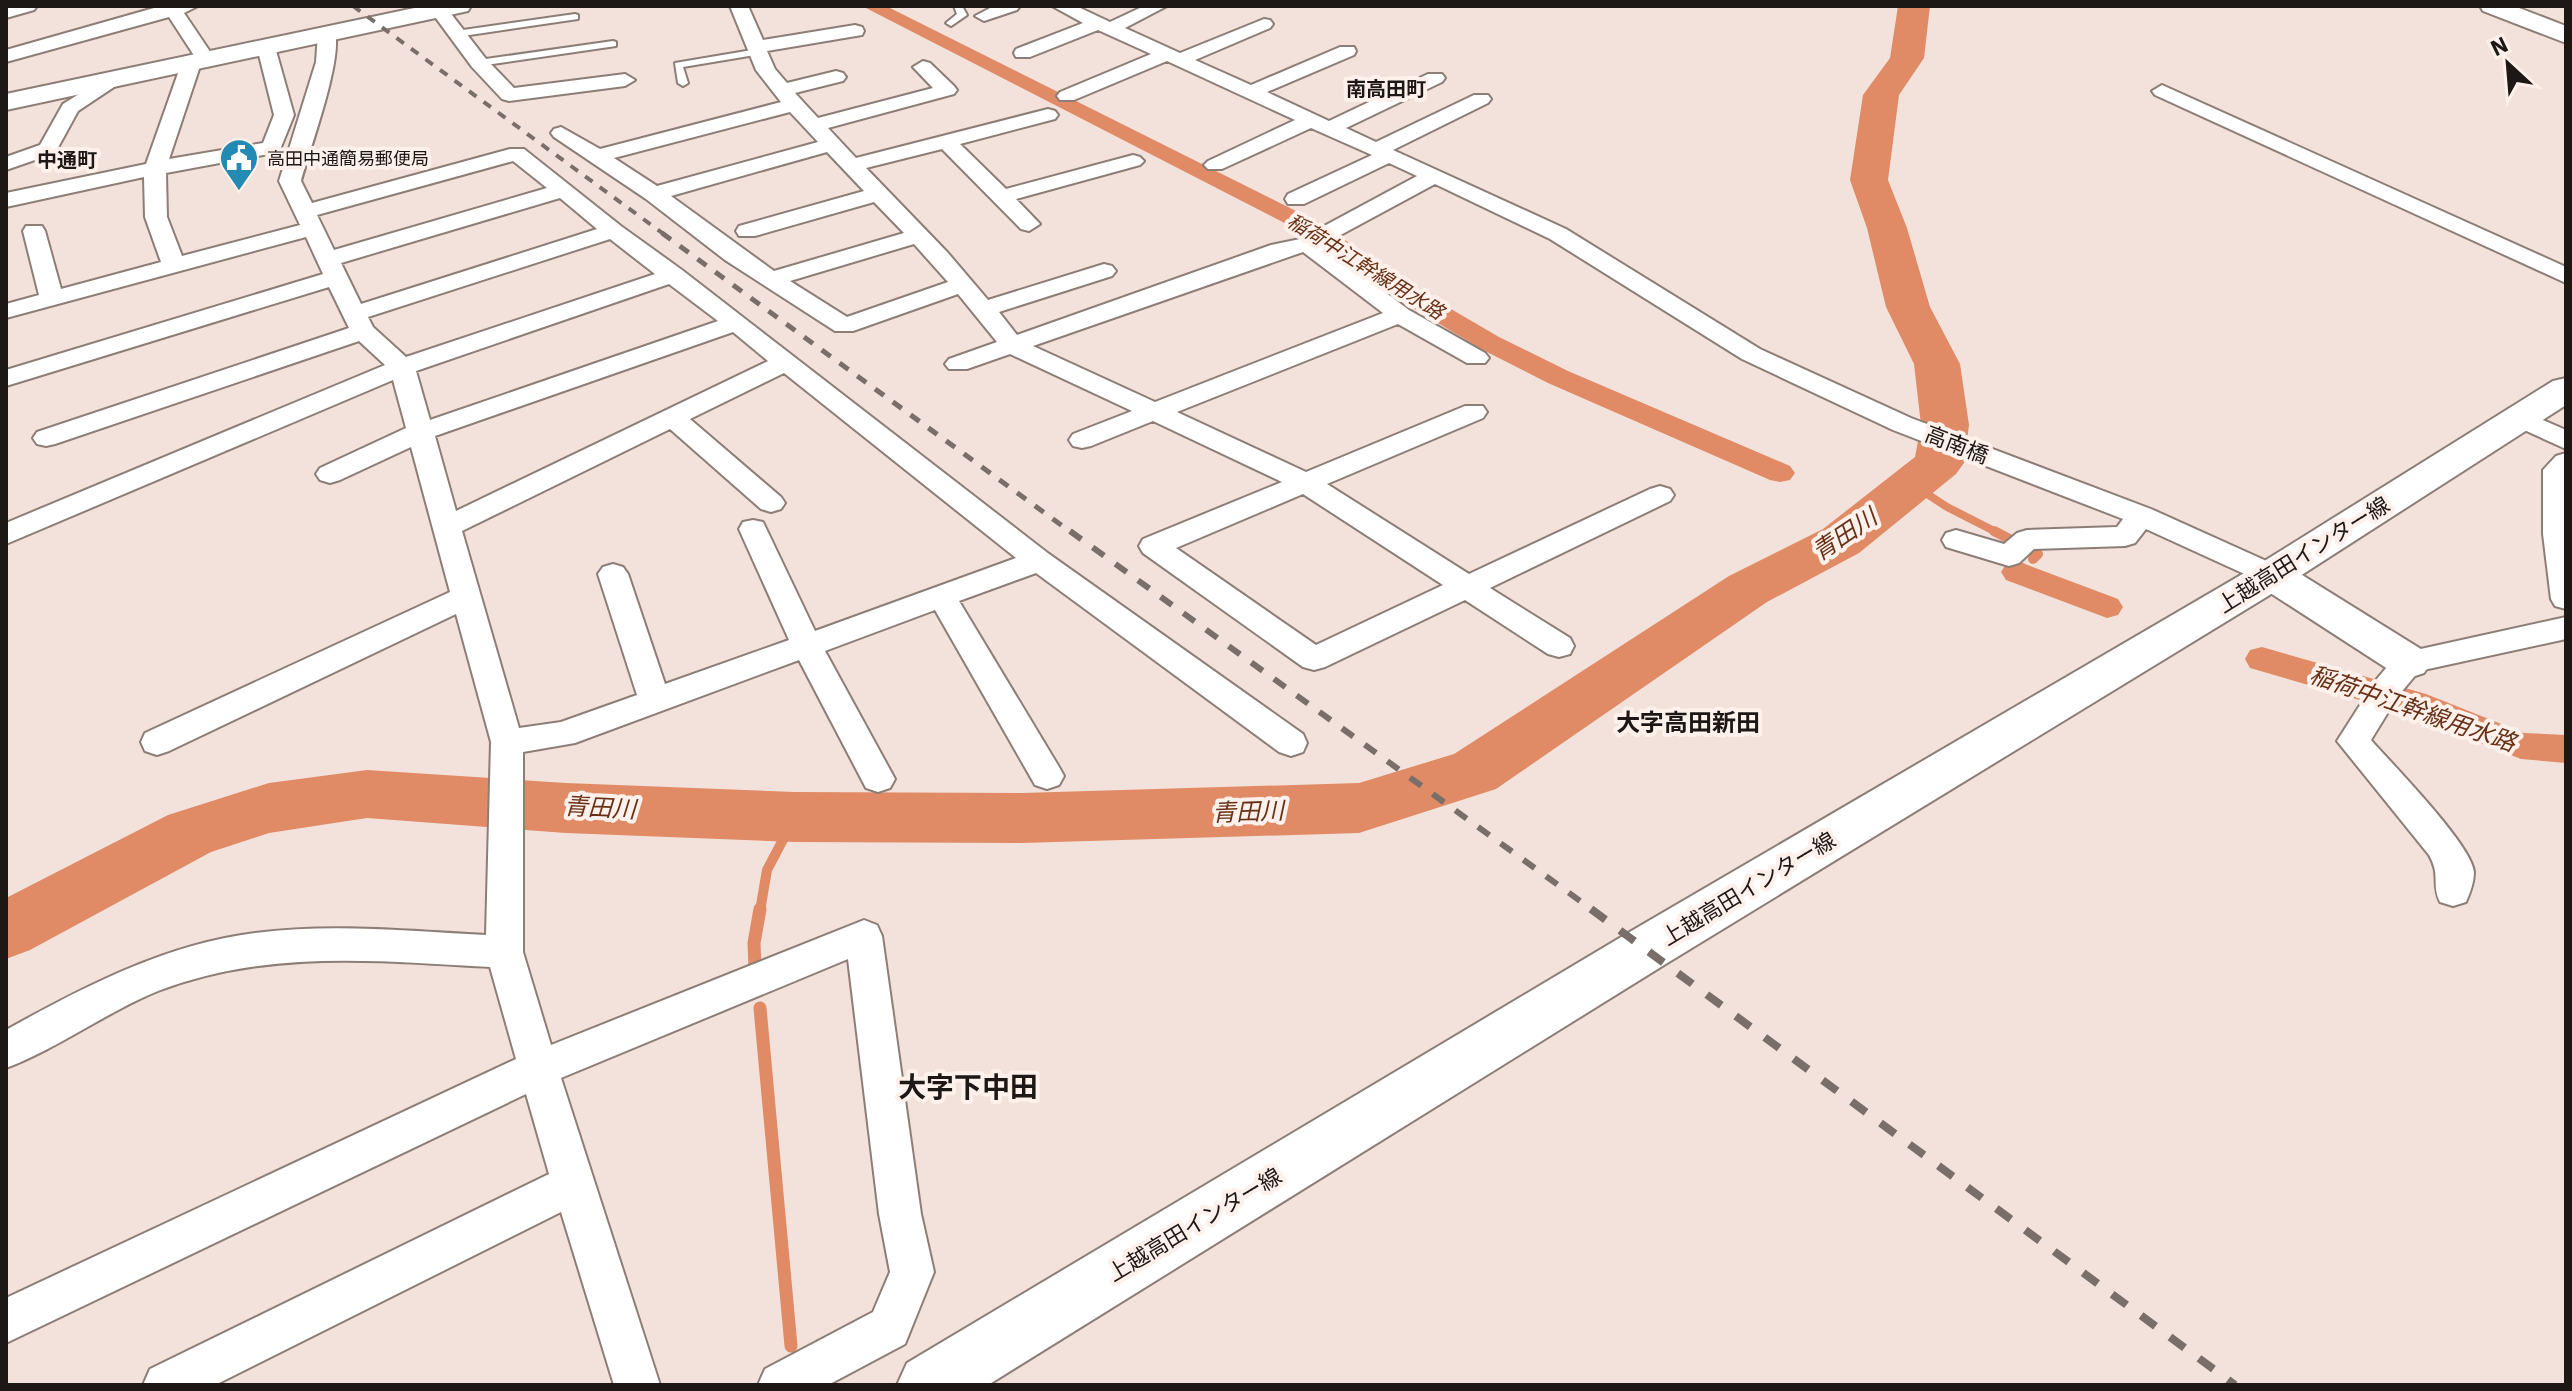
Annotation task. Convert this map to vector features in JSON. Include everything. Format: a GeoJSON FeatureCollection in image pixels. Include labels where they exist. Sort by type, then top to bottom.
{"type":"FeatureCollection","features":[{"type":"Feature","properties":{"kind":"main road"},"geometry":{"type":"LineString","coordinates":[[2492,6],[2566,35]]}},
{"type":"Feature","properties":{"kind":"main road"},"geometry":{"type":"LineString","coordinates":[[6,102],[449,8]]}},
{"type":"Feature","properties":{"kind":"main road","name":"上越高田インター線"},"geometry":{"type":"LineString","coordinates":[[929,1385],[1633,957],[2272,575],[2566,389]]}},
{"type":"Feature","properties":{"kind":"main road"},"geometry":{"type":"LineString","coordinates":[[2272,575],[2391,684]]}},
{"type":"Feature","properties":{"kind":"street"},"geometry":{"type":"LineString","coordinates":[[6,13],[28,6]]}},
{"type":"Feature","properties":{"kind":"street"},"geometry":{"type":"LineString","coordinates":[[739,6],[766,70],[830,145],[853,165],[918,236],[1014,346],[1305,482],[1559,646]]}},
{"type":"Feature","properties":{"kind":"street"},"geometry":{"type":"LineString","coordinates":[[984,16],[1011,6]]}},
{"type":"Feature","properties":{"kind":"street","name":"高南橋"},"geometry":{"type":"LineString","coordinates":[[1061,6],[1558,234],[1751,354],[1902,424],[2141,516],[2272,575]]}},
{"type":"Feature","properties":{"kind":"street"},"geometry":{"type":"LineString","coordinates":[[1023,53],[1158,6]]}},
{"type":"Feature","properties":{"kind":"street"},"geometry":{"type":"LineString","coordinates":[[6,56],[177,7],[199,61],[155,168],[156,217],[174,266]]}},
{"type":"Feature","properties":{"kind":"street"},"geometry":{"type":"LineString","coordinates":[[449,8],[456,34],[509,95],[625,80]]}},
{"type":"Feature","properties":{"kind":"street"},"geometry":{"type":"LineString","coordinates":[[1067,96],[1264,24]]}},
{"type":"Feature","properties":{"kind":"street"},"geometry":{"type":"LineString","coordinates":[[757,50],[855,31]]}},
{"type":"Feature","properties":{"kind":"street"},"geometry":{"type":"LineString","coordinates":[[327,34],[326,62],[290,181],[359,323],[402,367],[466,597],[506,756],[504,952],[637,1385]]}},
{"type":"Feature","properties":{"kind":"street"},"geometry":{"type":"LineString","coordinates":[[6,200],[155,168],[272,148],[284,115],[266,47]]}},
{"type":"Feature","properties":{"kind":"street"},"geometry":{"type":"LineString","coordinates":[[1249,93],[1347,51]]}},
{"type":"Feature","properties":{"kind":"street"},"geometry":{"type":"LineString","coordinates":[[813,126],[947,90],[923,67]]}},
{"type":"Feature","properties":{"kind":"street"},"geometry":{"type":"LineString","coordinates":[[597,156],[788,97],[836,77]]}},
{"type":"Feature","properties":{"kind":"street"},"geometry":{"type":"LineString","coordinates":[[1215,165],[1435,78]]}},
{"type":"Feature","properties":{"kind":"street"},"geometry":{"type":"LineString","coordinates":[[6,164],[48,149],[70,108],[113,79]]}},
{"type":"Feature","properties":{"kind":"street"},"geometry":{"type":"LineString","coordinates":[[2162,91],[2566,276]]}},
{"type":"Feature","properties":{"kind":"street"},"geometry":{"type":"LineString","coordinates":[[1296,199],[1481,99]]}},
{"type":"Feature","properties":{"kind":"street"},"geometry":{"type":"LineString","coordinates":[[853,165],[1048,115]]}},
{"type":"Feature","properties":{"kind":"street"},"geometry":{"type":"LineString","coordinates":[[561,133],[654,194],[733,255],[844,326],[961,285]]}},
{"type":"Feature","properties":{"kind":"street"},"geometry":{"type":"LineString","coordinates":[[947,142],[1029,224]]}},
{"type":"Feature","properties":{"kind":"street"},"geometry":{"type":"LineString","coordinates":[[654,194],[830,145]]}},
{"type":"Feature","properties":{"kind":"street"},"geometry":{"type":"LineString","coordinates":[[6,311],[174,266],[517,153],[1039,561],[1291,743]]}},
{"type":"Feature","properties":{"kind":"street"},"geometry":{"type":"LineString","coordinates":[[1003,196],[1133,161]]}},
{"type":"Feature","properties":{"kind":"street"},"geometry":{"type":"LineString","coordinates":[[958,364],[1279,250],[1307,244],[1434,176]]}},
{"type":"Feature","properties":{"kind":"street"},"geometry":{"type":"LineString","coordinates":[[6,378],[565,190]]}},
{"type":"Feature","properties":{"kind":"street"},"geometry":{"type":"LineString","coordinates":[[747,231],[879,194]]}},
{"type":"Feature","properties":{"kind":"street"},"geometry":{"type":"LineString","coordinates":[[34,231],[52,300]]}},
{"type":"Feature","properties":{"kind":"street"},"geometry":{"type":"LineString","coordinates":[[46,438],[613,231]]}},
{"type":"Feature","properties":{"kind":"street"},"geometry":{"type":"LineString","coordinates":[[771,279],[918,236]]}},
{"type":"Feature","properties":{"kind":"street"},"geometry":{"type":"LineString","coordinates":[[1307,244],[1400,315],[1476,358]]}},
{"type":"Feature","properties":{"kind":"street"},"geometry":{"type":"LineString","coordinates":[[982,310],[1104,271]]}},
{"type":"Feature","properties":{"kind":"street"},"geometry":{"type":"LineString","coordinates":[[6,534],[402,367],[674,275]]}},
{"type":"Feature","properties":{"kind":"street"},"geometry":{"type":"LineString","coordinates":[[1082,440],[1400,315]]}},
{"type":"Feature","properties":{"kind":"street"},"geometry":{"type":"LineString","coordinates":[[330,474],[420,432],[736,323]]}},
{"type":"Feature","properties":{"kind":"street"},"geometry":{"type":"LineString","coordinates":[[447,527],[786,362]]}},
{"type":"Feature","properties":{"kind":"street"},"geometry":{"type":"LineString","coordinates":[[1474,412],[1153,546],[1314,659],[1660,495]]}},
{"type":"Feature","properties":{"kind":"street"},"geometry":{"type":"LineString","coordinates":[[672,417],[771,503]]}},
{"type":"Feature","properties":{"kind":"street"},"geometry":{"type":"LineString","coordinates":[[2520,418],[2566,441]]}},
{"type":"Feature","properties":{"kind":"street"},"geometry":{"type":"LineString","coordinates":[[2566,462],[2557,470],[2555,498],[2556,540],[2566,599]]}},
{"type":"Feature","properties":{"kind":"street"},"geometry":{"type":"LineString","coordinates":[[1956,540],[2009,556],[2021,545],[2125,536],[2141,516]]}},
{"type":"Feature","properties":{"kind":"street"},"geometry":{"type":"LineString","coordinates":[[753,529],[807,646],[878,779]]}},
{"type":"Feature","properties":{"kind":"street"},"geometry":{"type":"LineString","coordinates":[[506,756],[1039,561]]}},
{"type":"Feature","properties":{"kind":"street"},"geometry":{"type":"LineString","coordinates":[[613,574],[655,701]]}},
{"type":"Feature","properties":{"kind":"street"},"geometry":{"type":"LineString","coordinates":[[157,742],[466,597]]}},
{"type":"Feature","properties":{"kind":"street"},"geometry":{"type":"LineString","coordinates":[[942,597],[1047,776]]}},
{"type":"Feature","properties":{"kind":"street"},"geometry":{"type":"LineString","coordinates":[[2453,891],[2456,870],[2441,845],[2353,741],[2391,684],[2566,628]]}},
{"type":"Feature","properties":{"kind":"street"},"geometry":{"type":"LineString","coordinates":[[6,1321],[539,1068],[864,936],[900,1214],[912,1272],[889,1328],[781,1385]]}},
{"type":"Feature","properties":{"kind":"street"},"geometry":{"type":"LineString","coordinates":[[6,1050],[77,1010],[139,981],[197,960],[244,950],[323,944],[504,952]]}},
{"type":"Feature","properties":{"kind":"street"},"geometry":{"type":"LineString","coordinates":[[166,1385],[573,1184]]}},
{"type":"Feature","properties":{"kind":"lane"},"geometry":{"type":"LineString","coordinates":[[951,23],[962,15],[958,6]]}},
{"type":"Feature","properties":{"kind":"lane"},"geometry":{"type":"LineString","coordinates":[[456,34],[575,17]]}},
{"type":"Feature","properties":{"kind":"lane"},"geometry":{"type":"LineString","coordinates":[[479,63],[613,44]]}},
{"type":"Feature","properties":{"kind":"lane"},"geometry":{"type":"LineString","coordinates":[[683,83],[678,65],[757,50]]}},
{"type":"Feature","properties":{"kind":"waterway","name":"稲荷中江幹線用水路"},"geometry":{"type":"LineString","coordinates":[[871,6],[1314,229],[1394,286],[1490,343],[1558,377],[1780,473]]}},
{"type":"Feature","properties":{"kind":"waterway","name":"青田川"},"geometry":{"type":"LineString","coordinates":[[6,930],[190,833],[269,808],[367,794],[566,808],[795,817],[1022,818],[1359,808],[1474,772],[1748,589],[1841,541],[1939,463],[1945,425],[1937,364],[1908,307],[1887,228],[1869,180],[1881,95],[1907,58],[1914,6]]}},
{"type":"Feature","properties":{"kind":"waterway"},"geometry":{"type":"LineString","coordinates":[[1912,484],[1947,507],[1998,533]]}},
{"type":"Feature","properties":{"kind":"waterway"},"geometry":{"type":"LineString","coordinates":[[1994,531],[2038,554],[2033,559]]}},
{"type":"Feature","properties":{"kind":"waterway","name":"稲荷中江幹線用水路"},"geometry":{"type":"LineString","coordinates":[[2017,572],[2022,568]]}},
{"type":"Feature","properties":{"kind":"waterway","name":"稲荷中江幹線用水路"},"geometry":{"type":"LineString","coordinates":[[2017,572],[2107,607]]}},
{"type":"Feature","properties":{"kind":"waterway","name":"稲荷中江幹線用水路"},"geometry":{"type":"LineString","coordinates":[[2262,659],[2414,703],[2521,746],[2566,749]]}},
{"type":"Feature","properties":{"kind":"waterway"},"geometry":{"type":"LineString","coordinates":[[760,911],[767,870],[795,817]]}},
{"type":"Feature","properties":{"kind":"waterway"},"geometry":{"type":"LineString","coordinates":[[755,969],[754,943],[760,909]]}},
{"type":"Feature","properties":{"kind":"waterway"},"geometry":{"type":"LineString","coordinates":[[760,1008],[791,1346]]}},
{"type":"Feature","properties":{"kind":"railway"},"geometry":{"type":"LineString","coordinates":[[353,6],[665,235]]}},
{"type":"Feature","properties":{"kind":"railway"},"geometry":{"type":"LineString","coordinates":[[662,233],[1072,533]]}},
{"type":"Feature","properties":{"kind":"railway"},"geometry":{"type":"LineString","coordinates":[[1070,531],[1594,911]]}},
{"type":"Feature","properties":{"kind":"railway"},"geometry":{"type":"LineString","coordinates":[[1591,909],[2235,1385]]}},
{"type":"Feature","properties":{"kind":"place","name":"高田中通簡易郵便局"},"geometry":{"type":"Point","coordinates":[239,192]}},
{"type":"Feature","properties":{"kind":"district","name":"南高田町"},"geometry":{"type":"Point","coordinates":[1386,88]}},
{"type":"Feature","properties":{"kind":"district","name":"中通町"},"geometry":{"type":"Point","coordinates":[67,159]}},
{"type":"Feature","properties":{"kind":"district","name":"大字高田新田"},"geometry":{"type":"Point","coordinates":[1688,722]}},
{"type":"Feature","properties":{"kind":"district","name":"大字下中田"},"geometry":{"type":"Point","coordinates":[968,1086]}}]}
